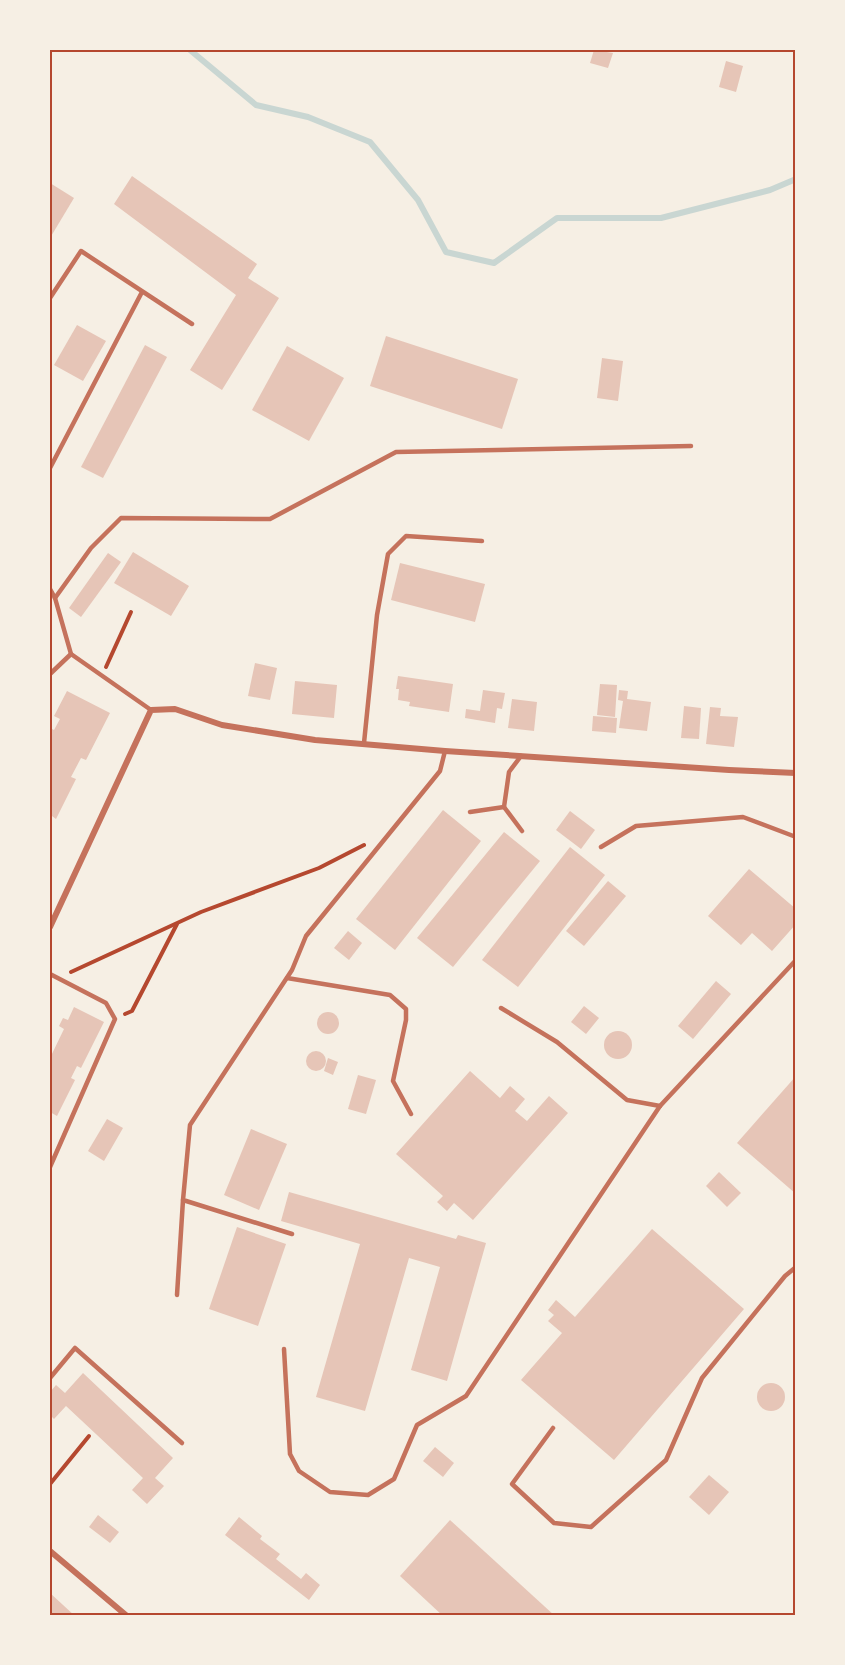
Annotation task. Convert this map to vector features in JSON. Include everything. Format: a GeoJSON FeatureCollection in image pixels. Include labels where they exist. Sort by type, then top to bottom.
{"type":"FeatureCollection","features":[{"type":"Feature","properties":{"kind":"street"},"geometry":{"type":"LineString","coordinates":[[50,927],[151,710],[175,709],[222,725],[315,740],[445,751],[795,773]]}},
{"type":"Feature","properties":{"kind":"street"},"geometry":{"type":"LineString","coordinates":[[50,1551],[127,1616]]}},
{"type":"Feature","properties":{"kind":"lane"},"geometry":{"type":"LineString","coordinates":[[50,298],[81,251],[192,324]]}},
{"type":"Feature","properties":{"kind":"lane"},"geometry":{"type":"LineString","coordinates":[[50,468],[142,292]]}},
{"type":"Feature","properties":{"kind":"lane"},"geometry":{"type":"LineString","coordinates":[[55,598],[91,548],[121,518],[270,519],[396,452],[691,446]]}},
{"type":"Feature","properties":{"kind":"lane"},"geometry":{"type":"LineString","coordinates":[[364,743],[377,615],[388,554],[406,536],[482,541]]}},
{"type":"Feature","properties":{"kind":"lane"},"geometry":{"type":"LineString","coordinates":[[50,589],[55,598],[71,654],[151,710]]}},
{"type":"Feature","properties":{"kind":"lane"},"geometry":{"type":"LineString","coordinates":[[50,674],[71,654]]}},
{"type":"Feature","properties":{"kind":"lane"},"geometry":{"type":"LineString","coordinates":[[177,1295],[190,1125],[287,978],[306,936],[440,771],[445,751]]}},
{"type":"Feature","properties":{"kind":"lane"},"geometry":{"type":"LineString","coordinates":[[521,756],[509,772],[504,807],[522,831]]}},
{"type":"Feature","properties":{"kind":"lane"},"geometry":{"type":"LineString","coordinates":[[470,812],[504,807]]}},
{"type":"Feature","properties":{"kind":"lane"},"geometry":{"type":"LineString","coordinates":[[601,847],[636,826],[743,818],[795,837]]}},
{"type":"Feature","properties":{"kind":"lane"},"geometry":{"type":"LineString","coordinates":[[284,1349],[290,1454],[299,1471],[330,1492],[368,1495],[394,1479],[417,1425],[466,1396],[660,1106],[795,960]]}},
{"type":"Feature","properties":{"kind":"lane"},"geometry":{"type":"LineString","coordinates":[[50,974],[106,1003],[115,1019],[50,1167]]}},
{"type":"Feature","properties":{"kind":"lane"},"geometry":{"type":"LineString","coordinates":[[287,978],[390,995],[406,1009],[406,1020],[393,1081],[411,1114]]}},
{"type":"Feature","properties":{"kind":"lane"},"geometry":{"type":"LineString","coordinates":[[501,1008],[557,1042],[627,1100],[660,1106]]}},
{"type":"Feature","properties":{"kind":"lane"},"geometry":{"type":"LineString","coordinates":[[183,1200],[292,1234]]}},
{"type":"Feature","properties":{"kind":"lane"},"geometry":{"type":"LineString","coordinates":[[553,1428],[512,1484],[554,1523],[591,1527],[666,1460],[702,1378],[785,1276],[795,1267]]}},
{"type":"Feature","properties":{"kind":"lane"},"geometry":{"type":"LineString","coordinates":[[50,1378],[75,1348],[182,1443]]}},
{"type":"Feature","properties":{"kind":"path"},"geometry":{"type":"LineString","coordinates":[[102,676],[131,612]]}},
{"type":"Feature","properties":{"kind":"path"},"geometry":{"type":"LineString","coordinates":[[58,978],[177,923],[319,868],[391,831]]}},
{"type":"Feature","properties":{"kind":"path"},"geometry":{"type":"LineString","coordinates":[[115,1019],[132,1011],[177,923]]}},
{"type":"Feature","properties":{"kind":"path"},"geometry":{"type":"LineString","coordinates":[[50,1484],[89,1436]]}},
{"type":"Feature","properties":{"kind":"building"},"geometry":{"type":"Polygon","coordinates":[[[594,50],[613,53],[608,68],[590,63],[594,50]]]}},
{"type":"Feature","properties":{"kind":"building"},"geometry":{"type":"Polygon","coordinates":[[[726,61],[743,66],[736,92],[719,87],[726,61]]]}},
{"type":"Feature","properties":{"kind":"building"},"geometry":{"type":"Polygon","coordinates":[[[132,176],[257,264],[248,278],[279,298],[222,390],[190,370],[236,295],[114,204],[132,176]]]}},
{"type":"Feature","properties":{"kind":"building"},"geometry":{"type":"Polygon","coordinates":[[[50,183],[74,198],[50,238],[50,183]]]}},
{"type":"Feature","properties":{"kind":"building"},"geometry":{"type":"Polygon","coordinates":[[[77,325],[106,341],[83,381],[54,365],[77,325]]]}},
{"type":"Feature","properties":{"kind":"building"},"geometry":{"type":"Polygon","coordinates":[[[386,336],[518,379],[502,429],[370,386],[386,336]]]}},
{"type":"Feature","properties":{"kind":"building"},"geometry":{"type":"Polygon","coordinates":[[[145,345],[167,357],[103,478],[81,467],[145,345]]]}},
{"type":"Feature","properties":{"kind":"building"},"geometry":{"type":"Polygon","coordinates":[[[287,346],[344,378],[309,441],[252,410],[287,346]]]}},
{"type":"Feature","properties":{"kind":"building"},"geometry":{"type":"Polygon","coordinates":[[[602,358],[623,361],[618,401],[597,398],[602,358]]]}},
{"type":"Feature","properties":{"kind":"building"},"geometry":{"type":"Polygon","coordinates":[[[133,552],[189,586],[171,616],[114,583],[133,552]]]}},
{"type":"Feature","properties":{"kind":"building"},"geometry":{"type":"Polygon","coordinates":[[[108,553],[121,562],[81,617],[69,608],[108,553]]]}},
{"type":"Feature","properties":{"kind":"building"},"geometry":{"type":"Polygon","coordinates":[[[400,563],[485,584],[475,622],[391,600],[400,563]]]}},
{"type":"Feature","properties":{"kind":"building"},"geometry":{"type":"Polygon","coordinates":[[[255,663],[277,668],[270,700],[248,696],[255,663]]]}},
{"type":"Feature","properties":{"kind":"building"},"geometry":{"type":"Polygon","coordinates":[[[398,676],[453,684],[449,712],[409,706],[410,702],[398,700],[399,689],[396,689],[398,676]]]}},
{"type":"Feature","properties":{"kind":"building"},"geometry":{"type":"Polygon","coordinates":[[[295,681],[337,685],[334,718],[292,714],[295,681]]]}},
{"type":"Feature","properties":{"kind":"building"},"geometry":{"type":"Polygon","coordinates":[[[600,684],[617,685],[615,717],[597,715],[600,684]]]}},
{"type":"Feature","properties":{"kind":"building"},"geometry":{"type":"Polygon","coordinates":[[[483,690],[505,693],[502,709],[497,708],[495,723],[465,718],[466,709],[480,711],[483,690]]]}},
{"type":"Feature","properties":{"kind":"building"},"geometry":{"type":"Polygon","coordinates":[[[619,690],[628,691],[627,699],[651,702],[647,731],[619,728],[623,701],[618,700],[619,690]]]}},
{"type":"Feature","properties":{"kind":"building"},"geometry":{"type":"Polygon","coordinates":[[[67,691],[110,713],[86,760],[81,758],[71,777],[76,779],[56,819],[52,816],[50,821],[50,728],[54,730],[60,719],[54,716],[67,691]]]}},
{"type":"Feature","properties":{"kind":"building"},"geometry":{"type":"Polygon","coordinates":[[[512,699],[537,702],[534,731],[508,728],[512,699]]]}},
{"type":"Feature","properties":{"kind":"building"},"geometry":{"type":"Polygon","coordinates":[[[684,706],[701,708],[699,739],[681,738],[684,706]]]}},
{"type":"Feature","properties":{"kind":"building"},"geometry":{"type":"Polygon","coordinates":[[[710,707],[721,708],[720,716],[738,717],[734,747],[706,744],[710,707]]]}},
{"type":"Feature","properties":{"kind":"building"},"geometry":{"type":"Polygon","coordinates":[[[593,716],[617,718],[616,733],[592,731],[593,716]]]}},
{"type":"Feature","properties":{"kind":"building"},"geometry":{"type":"Polygon","coordinates":[[[443,810],[481,841],[395,950],[356,919],[443,810]]]}},
{"type":"Feature","properties":{"kind":"building"},"geometry":{"type":"Polygon","coordinates":[[[570,811],[595,830],[581,849],[556,830],[570,811]]]}},
{"type":"Feature","properties":{"kind":"building"},"geometry":{"type":"Polygon","coordinates":[[[504,832],[540,861],[453,967],[417,938],[504,832]]]}},
{"type":"Feature","properties":{"kind":"building"},"geometry":{"type":"Polygon","coordinates":[[[570,847],[605,875],[518,987],[482,960],[570,847]]]}},
{"type":"Feature","properties":{"kind":"building"},"geometry":{"type":"Polygon","coordinates":[[[749,869],[796,909],[796,924],[772,951],[752,933],[741,945],[708,916],[749,869]]]}},
{"type":"Feature","properties":{"kind":"building"},"geometry":{"type":"Polygon","coordinates":[[[608,881],[626,896],[584,946],[566,931],[608,881]]]}},
{"type":"Feature","properties":{"kind":"building"},"geometry":{"type":"Polygon","coordinates":[[[348,931],[362,943],[349,960],[334,948],[348,931]]]}},
{"type":"Feature","properties":{"kind":"building"},"geometry":{"type":"Polygon","coordinates":[[[716,981],[731,994],[693,1039],[678,1026],[716,981]]]}},
{"type":"Feature","properties":{"kind":"building"},"geometry":{"type":"Polygon","coordinates":[[[584,1006],[599,1018],[586,1034],[571,1022],[584,1006]]]}},
{"type":"Feature","properties":{"kind":"building"},"geometry":{"type":"Polygon","coordinates":[[[74,1007],[104,1022],[81,1068],[77,1066],[71,1078],[75,1080],[57,1116],[50,1112],[50,1058],[64,1029],[59,1026],[63,1018],[68,1020],[74,1007]]]}},
{"type":"Feature","properties":{"kind":"building"},"geometry":{"type":"Polygon","coordinates":[[[328,1012],[336,1015],[339,1023],[336,1031],[328,1034],[320,1031],[317,1023],[320,1015],[328,1012]]]}},
{"type":"Feature","properties":{"kind":"building"},"geometry":{"type":"Polygon","coordinates":[[[618,1031],[628,1035],[632,1045],[628,1055],[618,1059],[608,1055],[604,1045],[608,1035],[618,1031]]]}},
{"type":"Feature","properties":{"kind":"building"},"geometry":{"type":"Polygon","coordinates":[[[316,1051],[323,1054],[326,1061],[323,1068],[316,1071],[309,1068],[306,1061],[309,1054],[316,1051]]]}},
{"type":"Feature","properties":{"kind":"building"},"geometry":{"type":"Polygon","coordinates":[[[328,1058],[338,1062],[333,1075],[324,1071],[328,1058]]]}},
{"type":"Feature","properties":{"kind":"building"},"geometry":{"type":"Polygon","coordinates":[[[470,1071],[500,1098],[510,1086],[525,1099],[515,1111],[527,1121],[549,1096],[568,1113],[473,1220],[454,1203],[447,1211],[437,1202],[443,1196],[396,1154],[470,1071]]]}},
{"type":"Feature","properties":{"kind":"building"},"geometry":{"type":"Polygon","coordinates":[[[358,1075],[376,1080],[366,1114],[348,1109],[358,1075]]]}},
{"type":"Feature","properties":{"kind":"building"},"geometry":{"type":"Polygon","coordinates":[[[796,1076],[796,1194],[737,1143],[796,1076]]]}},
{"type":"Feature","properties":{"kind":"building"},"geometry":{"type":"Polygon","coordinates":[[[107,1119],[123,1128],[104,1161],[88,1151],[107,1119]]]}},
{"type":"Feature","properties":{"kind":"building"},"geometry":{"type":"Polygon","coordinates":[[[251,1129],[287,1144],[259,1210],[224,1195],[251,1129]]]}},
{"type":"Feature","properties":{"kind":"building"},"geometry":{"type":"Polygon","coordinates":[[[719,1172],[741,1193],[727,1207],[706,1186],[719,1172]]]}},
{"type":"Feature","properties":{"kind":"building"},"geometry":{"type":"Polygon","coordinates":[[[289,1192],[456,1239],[458,1235],[486,1243],[447,1381],[411,1370],[440,1267],[409,1258],[365,1411],[316,1397],[360,1244],[281,1221],[289,1192]]]}},
{"type":"Feature","properties":{"kind":"building"},"geometry":{"type":"Polygon","coordinates":[[[237,1227],[286,1244],[258,1326],[209,1309],[237,1227]]]}},
{"type":"Feature","properties":{"kind":"building"},"geometry":{"type":"Polygon","coordinates":[[[652,1229],[744,1309],[614,1460],[521,1380],[562,1333],[548,1321],[554,1315],[548,1310],[556,1300],[575,1317],[652,1229]]]}},
{"type":"Feature","properties":{"kind":"building"},"geometry":{"type":"Polygon","coordinates":[[[83,1373],[173,1458],[155,1478],[164,1486],[147,1504],[132,1490],[143,1478],[66,1406],[54,1419],[50,1415],[50,1392],[56,1385],[65,1393],[83,1373]]]}},
{"type":"Feature","properties":{"kind":"building"},"geometry":{"type":"Polygon","coordinates":[[[771,1383],[781,1387],[785,1397],[781,1407],[771,1411],[761,1407],[757,1397],[761,1387],[771,1383]]]}},
{"type":"Feature","properties":{"kind":"building"},"geometry":{"type":"Polygon","coordinates":[[[435,1447],[454,1463],[443,1477],[423,1461],[435,1447]]]}},
{"type":"Feature","properties":{"kind":"building"},"geometry":{"type":"Polygon","coordinates":[[[709,1475],[729,1492],[709,1515],[689,1497],[709,1475]]]}},
{"type":"Feature","properties":{"kind":"building"},"geometry":{"type":"Polygon","coordinates":[[[98,1515],[119,1532],[110,1543],[89,1527],[98,1515]]]}},
{"type":"Feature","properties":{"kind":"building"},"geometry":{"type":"Polygon","coordinates":[[[239,1517],[262,1536],[260,1539],[280,1554],[276,1559],[301,1579],[306,1573],[320,1585],[309,1600],[225,1535],[239,1517]]]}},
{"type":"Feature","properties":{"kind":"building"},"geometry":{"type":"Polygon","coordinates":[[[450,1520],[555,1616],[443,1616],[400,1576],[450,1520]]]}},
{"type":"Feature","properties":{"kind":"building"},"geometry":{"type":"Polygon","coordinates":[[[50,1593],[75,1616],[50,1616],[50,1593]]]}},
{"type":"Feature","properties":{"kind":"waterway"},"geometry":{"type":"LineString","coordinates":[[190,50],[256,105],[308,117],[370,142],[418,200],[446,252],[494,263],[557,218],[661,218],[770,190],[796,179]]}}]}
